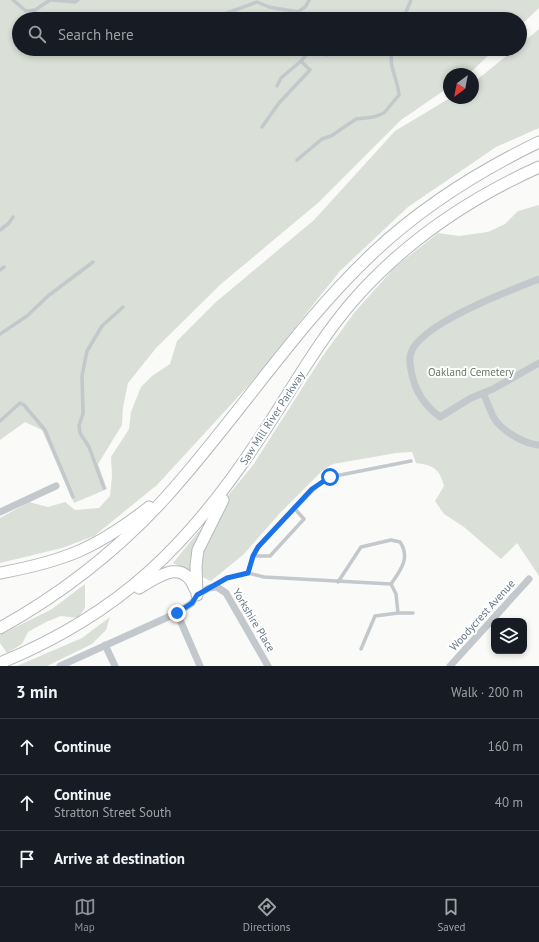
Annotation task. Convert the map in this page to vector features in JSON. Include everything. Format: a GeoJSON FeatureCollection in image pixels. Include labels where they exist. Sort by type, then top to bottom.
{"type":"FeatureCollection","features":[{"type":"Feature","properties":{"kind":"highway"},"geometry":{"type":"LineString","coordinates":[[0,628],[41,604],[93,566],[136,528],[176,486],[322,307],[374,251],[413,218],[454,189],[498,163],[539,142]]}},
{"type":"Feature","properties":{"kind":"highway","name":"Saw Mill River Parkway"},"geometry":{"type":"LineString","coordinates":[[0,663],[60,635],[106,606],[145,576],[177,546],[215,502],[246,459],[320,344],[351,303],[373,279],[406,248],[456,211],[491,190],[539,167]]}},
{"type":"Feature","properties":{"kind":"highway"},"geometry":{"type":"LineString","coordinates":[[197,595],[196,566],[200,545],[246,459]]}},
{"type":"Feature","properties":{"kind":"highway"},"geometry":{"type":"LineString","coordinates":[[0,573],[45,564],[89,547],[120,529],[176,486]]}},
{"type":"Feature","properties":{"kind":"highway"},"geometry":{"type":"LineString","coordinates":[[106,606],[161,575],[171,571],[178,571],[188,576],[197,595]]}},
{"type":"Feature","properties":{"kind":"street"},"geometry":{"type":"LineString","coordinates":[[539,279],[468,308],[443,323],[422,339],[411,353],[410,363],[413,381],[420,397],[428,408],[440,418],[471,398],[539,362]]}},
{"type":"Feature","properties":{"kind":"street"},"geometry":{"type":"LineString","coordinates":[[483,393],[495,419],[509,433],[534,445],[539,445]]}},
{"type":"Feature","properties":{"kind":"street"},"geometry":{"type":"LineString","coordinates":[[0,512],[56,486]]}},
{"type":"Feature","properties":{"kind":"street","name":"Woodycrest Avenue"},"geometry":{"type":"LineString","coordinates":[[450,666],[529,578]]}},
{"type":"Feature","properties":{"kind":"street"},"geometry":{"type":"LineString","coordinates":[[60,666],[177,613],[192,603],[197,595],[209,588]]}},
{"type":"Feature","properties":{"kind":"street","name":"Yorkshire Place"},"geometry":{"type":"LineString","coordinates":[[209,588],[217,588],[226,593],[268,666]]}},
{"type":"Feature","properties":{"kind":"street"},"geometry":{"type":"LineString","coordinates":[[177,613],[200,666]]}},
{"type":"Feature","properties":{"kind":"street"},"geometry":{"type":"LineString","coordinates":[[105,645],[114,666]]}},
{"type":"Feature","properties":{"kind":"lane"},"geometry":{"type":"LineString","coordinates":[[13,0],[26,11],[35,10],[50,0],[62,2],[75,2],[78,0]]}},
{"type":"Feature","properties":{"kind":"lane"},"geometry":{"type":"LineString","coordinates":[[230,12],[257,2],[275,9],[298,12],[306,6],[309,0]]}},
{"type":"Feature","properties":{"kind":"lane"},"geometry":{"type":"LineString","coordinates":[[406,12],[410,0]]}},
{"type":"Feature","properties":{"kind":"lane"},"geometry":{"type":"LineString","coordinates":[[277,86],[281,78],[305,56]]}},
{"type":"Feature","properties":{"kind":"lane"},"geometry":{"type":"LineString","coordinates":[[297,160],[322,139],[331,136],[356,119],[374,117],[384,113],[399,95],[399,86],[390,56]]}},
{"type":"Feature","properties":{"kind":"lane"},"geometry":{"type":"LineString","coordinates":[[262,127],[279,103],[310,70],[301,61]]}},
{"type":"Feature","properties":{"kind":"lane"},"geometry":{"type":"LineString","coordinates":[[0,230],[13,217]]}},
{"type":"Feature","properties":{"kind":"lane"},"geometry":{"type":"LineString","coordinates":[[0,334],[22,320],[48,296],[93,262]]}},
{"type":"Feature","properties":{"kind":"lane"},"geometry":{"type":"LineString","coordinates":[[0,270],[4,267]]}},
{"type":"Feature","properties":{"kind":"lane"},"geometry":{"type":"LineString","coordinates":[[104,488],[89,447],[80,432],[79,425],[82,414],[82,376],[87,351],[102,326],[123,308]]}},
{"type":"Feature","properties":{"kind":"lane"},"geometry":{"type":"LineString","coordinates":[[0,421],[20,403],[24,405],[45,430],[73,498]]}},
{"type":"Feature","properties":{"kind":"lane"},"geometry":{"type":"LineString","coordinates":[[248,573],[253,556],[258,547],[316,485],[326,479],[410,461]]}},
{"type":"Feature","properties":{"kind":"lane"},"geometry":{"type":"LineString","coordinates":[[253,556],[270,556],[304,519],[294,508]]}},
{"type":"Feature","properties":{"kind":"lane"},"geometry":{"type":"LineString","coordinates":[[338,582],[361,547],[391,540],[400,542],[405,549],[405,560],[390,584]]}},
{"type":"Feature","properties":{"kind":"lane"},"geometry":{"type":"LineString","coordinates":[[209,588],[227,578],[248,573],[264,577],[390,584]]}},
{"type":"Feature","properties":{"kind":"lane"},"geometry":{"type":"LineString","coordinates":[[390,584],[396,594],[398,613]]}},
{"type":"Feature","properties":{"kind":"lane"},"geometry":{"type":"LineString","coordinates":[[361,649],[375,616],[413,613]]}},
{"type":"Feature","properties":{"kind":"green space"},"geometry":{"type":"Polygon","coordinates":[[[0,0],[539,0],[539,8],[527,19],[527,12],[12,12],[12,56],[488,56],[475,68],[443,68],[443,91],[401,120],[319,202],[221,284],[156,348],[128,383],[123,407],[122,425],[98,464],[107,489],[74,503],[42,430],[25,422],[0,440],[0,0]]]}},
{"type":"Feature","properties":{"kind":"green space"},"geometry":{"type":"Polygon","coordinates":[[[539,29],[539,128],[496,147],[408,207],[340,271],[249,385],[157,485],[94,536],[62,548],[0,563],[0,518],[29,502],[48,507],[65,502],[75,510],[99,508],[110,496],[112,476],[111,457],[129,429],[131,412],[141,387],[152,376],[170,364],[177,341],[216,302],[314,220],[395,131],[443,102],[443,104],[479,104],[479,78],[506,56],[527,56],[527,39],[539,29]]]}},
{"type":"Feature","properties":{"kind":"green space","name":"Oakland Cemetery"},"geometry":{"type":"Polygon","coordinates":[[[539,205],[539,576],[517,543],[501,559],[464,527],[444,514],[435,501],[444,486],[438,472],[427,465],[416,463],[412,452],[396,453],[333,464],[322,471],[280,513],[244,554],[211,581],[173,563],[253,465],[322,357],[354,313],[394,268],[438,233],[459,236],[488,232],[505,224],[518,211],[539,205]]]}},
{"type":"Feature","properties":{"kind":"green space"},"geometry":{"type":"Polygon","coordinates":[[[85,584],[85,608],[78,618],[61,616],[46,622],[28,632],[22,644],[7,653],[0,643],[0,635],[52,609],[85,584]]]}},
{"type":"Feature","properties":{"kind":"green space"},"geometry":{"type":"Polygon","coordinates":[[[110,617],[106,630],[92,644],[47,666],[17,666],[82,638],[110,617]]]}},
{"type":"Feature","properties":{"kind":"route"},"geometry":{"type":"LineString","coordinates":[[177,613],[192,603],[197,595],[227,578],[248,573],[253,556],[258,547],[312,489],[330,477]]}}]}
